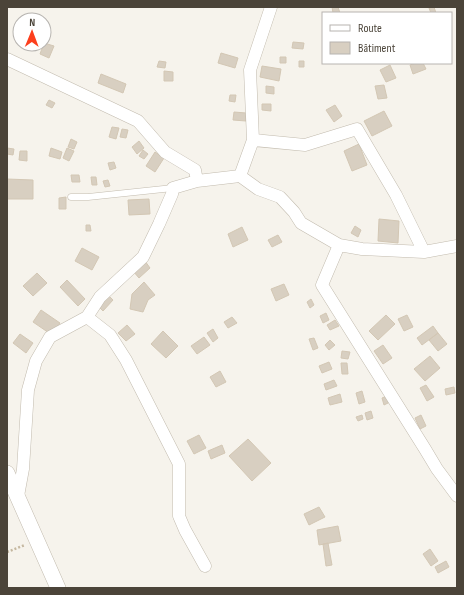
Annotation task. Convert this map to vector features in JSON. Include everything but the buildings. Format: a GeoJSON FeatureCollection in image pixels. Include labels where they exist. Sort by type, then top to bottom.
{"type":"FeatureCollection","features":[{"type":"Feature","properties":{"kind":"street"},"geometry":{"type":"LineString","coordinates":[[240,176],[252,140],[250,70],[271,7]]}},
{"type":"Feature","properties":{"kind":"street"},"geometry":{"type":"LineString","coordinates":[[7,59],[138,121],[165,152],[195,170],[197,181]]}},
{"type":"Feature","properties":{"kind":"street"},"geometry":{"type":"LineString","coordinates":[[252,140],[305,145],[357,129],[396,195],[424,252]]}},
{"type":"Feature","properties":{"kind":"street"},"geometry":{"type":"LineString","coordinates":[[18,496],[23,469],[28,390],[36,361],[50,337],[87,317],[100,296],[143,257],[159,224],[172,194],[173,188],[197,181],[240,176],[258,189],[280,197],[294,212],[301,223],[339,245],[362,249],[424,252],[457,246]]}},
{"type":"Feature","properties":{"kind":"street"},"geometry":{"type":"LineString","coordinates":[[339,245],[322,285],[437,469],[457,496]]}},
{"type":"Feature","properties":{"kind":"street"},"geometry":{"type":"LineString","coordinates":[[87,317],[110,335],[126,360],[179,464],[179,516],[204,566]]}},
{"type":"Feature","properties":{"kind":"street"},"geometry":{"type":"LineString","coordinates":[[7,473],[58,588]]}},
{"type":"Feature","properties":{"kind":"lane"},"geometry":{"type":"LineString","coordinates":[[71,197],[88,197],[173,188]]}},
{"type":"Feature","properties":{"kind":"path"},"geometry":{"type":"LineString","coordinates":[[7,552],[36,540]]}}]}
